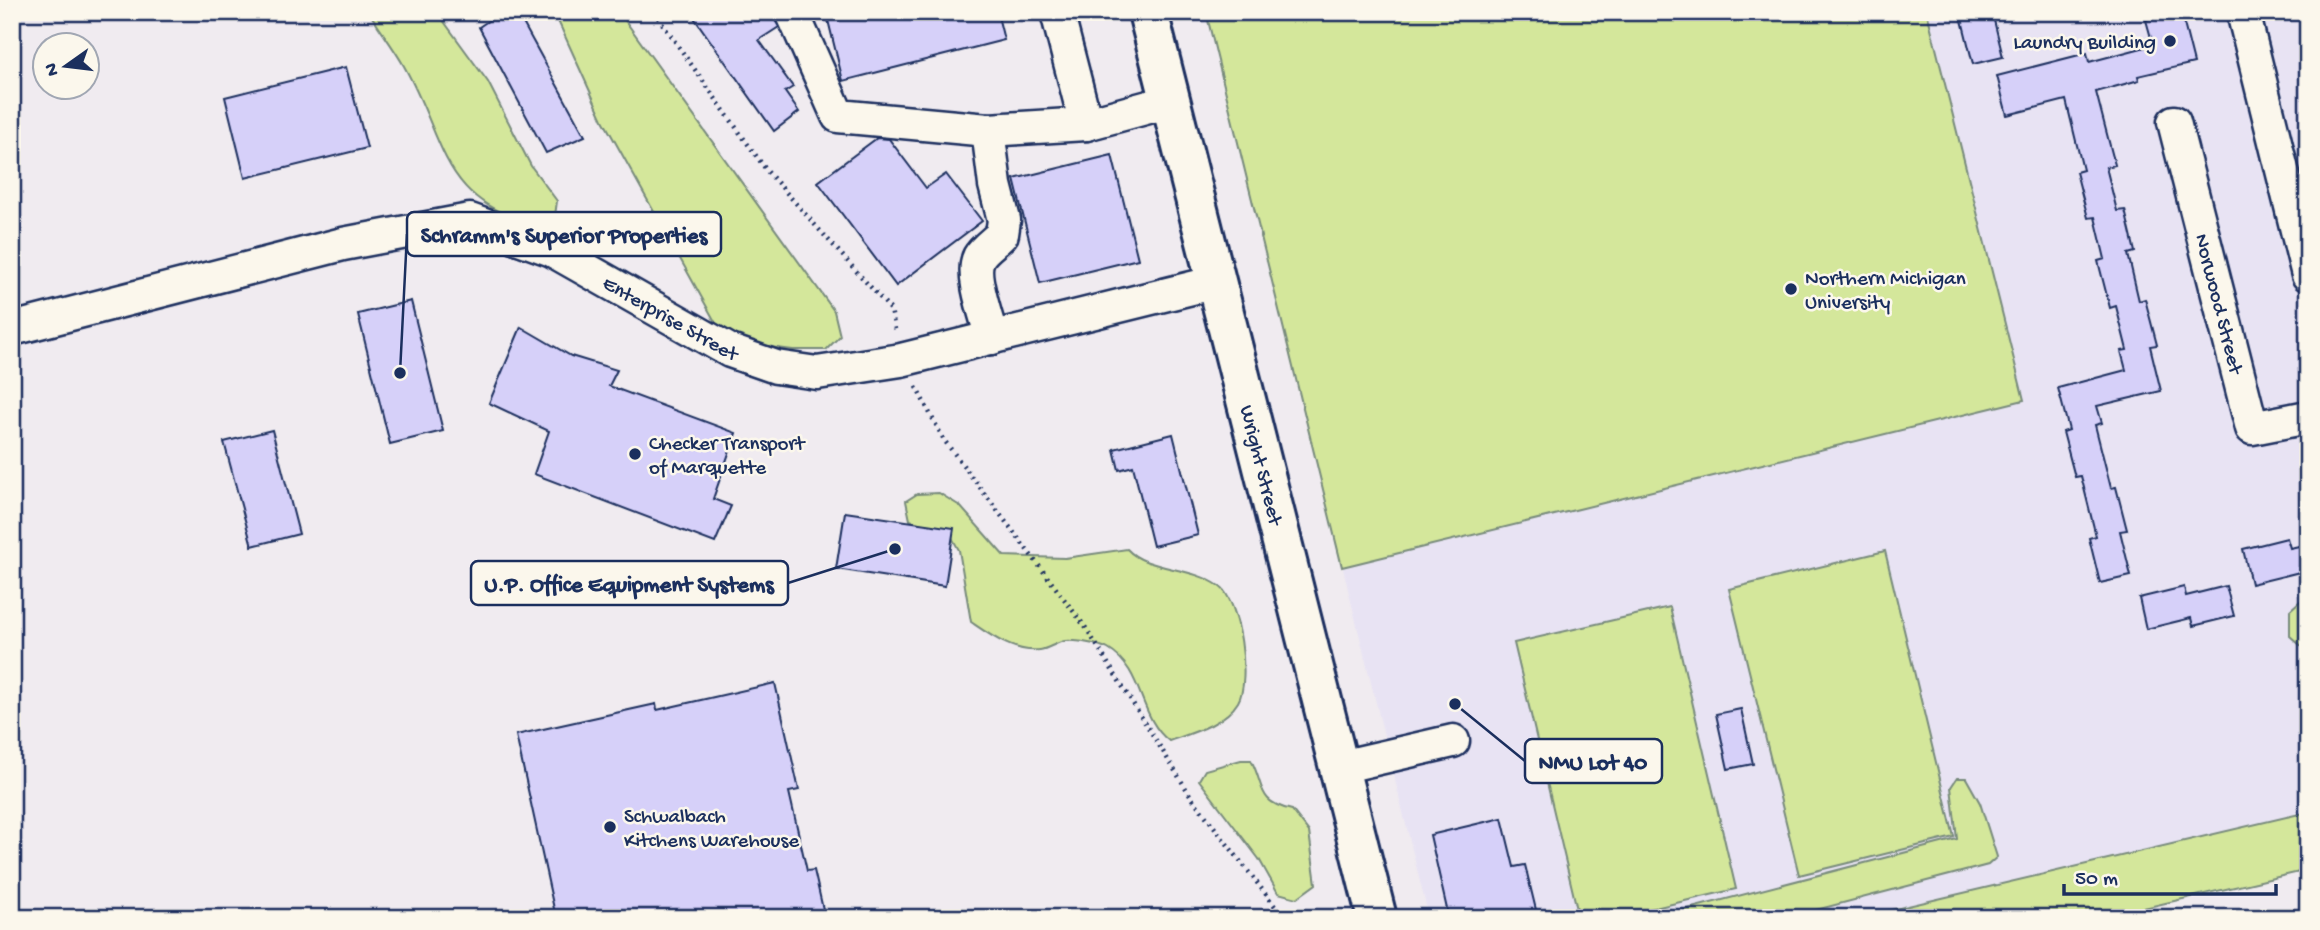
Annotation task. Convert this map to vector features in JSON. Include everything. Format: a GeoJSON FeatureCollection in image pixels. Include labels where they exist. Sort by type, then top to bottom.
{"type":"FeatureCollection","features":[{"type":"Feature","properties":{"kind":"main road","name":"Wright Street"},"geometry":{"type":"LineString","coordinates":[[1148,12],[1377,918]]}},
{"type":"Feature","properties":{"kind":"street"},"geometry":{"type":"LineString","coordinates":[[792,12],[838,116],[988,131],[1086,124],[1171,102]]}},
{"type":"Feature","properties":{"kind":"street"},"geometry":{"type":"LineString","coordinates":[[1057,12],[1086,124]]}},
{"type":"Feature","properties":{"kind":"street"},"geometry":{"type":"LineString","coordinates":[[2243,12],[2308,275]]}},
{"type":"Feature","properties":{"kind":"street","name":"Norwood Street"},"geometry":{"type":"LineString","coordinates":[[2174,122],[2252,428],[2308,417]]}},
{"type":"Feature","properties":{"kind":"street"},"geometry":{"type":"LineString","coordinates":[[988,131],[995,186],[1004,220],[1002,234],[980,255],[977,264],[977,279],[992,338]]}},
{"type":"Feature","properties":{"kind":"street","name":"Enterprise Street"},"geometry":{"type":"LineString","coordinates":[[12,329],[343,244],[470,220],[552,250],[730,351],[776,367],[817,373],[901,360],[1216,282]]}},
{"type":"Feature","properties":{"kind":"street"},"geometry":{"type":"LineString","coordinates":[[1339,767],[1453,741]]}},
{"type":"Feature","properties":{"kind":"path"},"geometry":{"type":"LineString","coordinates":[[654,12],[767,171],[891,310],[901,360],[944,440],[1086,628],[1192,798],[1284,918]]}},
{"type":"Feature","properties":{"kind":"shaded area","name":"Northern Michigan University"},"geometry":{"type":"Polygon","coordinates":[[[1206,12],[2308,12],[2308,812],[1857,918],[1429,918],[1206,12]]]}},
{"type":"Feature","properties":{"kind":"green space"},"geometry":{"type":"Polygon","coordinates":[[[369,12],[437,12],[488,82],[531,166],[557,201],[554,223],[544,228],[509,217],[484,203],[465,186],[440,146],[404,66],[369,12]]]}},
{"type":"Feature","properties":{"kind":"green space"},"geometry":{"type":"Polygon","coordinates":[[[554,12],[619,12],[834,311],[840,336],[826,350],[793,350],[746,344],[718,327],[603,120],[554,12]]]}},
{"type":"Feature","properties":{"kind":"green space"},"geometry":{"type":"Polygon","coordinates":[[[1206,12],[1927,12],[2024,400],[1342,567],[1206,12]]]}},
{"type":"Feature","properties":{"kind":"green space"},"geometry":{"type":"Polygon","coordinates":[[[939,493],[960,506],[1004,556],[1065,558],[1127,549],[1146,561],[1196,575],[1219,586],[1233,607],[1241,641],[1243,677],[1238,702],[1217,722],[1169,741],[1151,719],[1128,669],[1120,658],[1108,649],[1070,641],[1040,650],[1021,649],[1003,642],[971,622],[959,550],[950,534],[910,520],[906,501],[917,494],[939,493]]]}},
{"type":"Feature","properties":{"kind":"green space"},"geometry":{"type":"Polygon","coordinates":[[[1885,551],[1954,837],[1799,875],[1729,589],[1885,551]]]}},
{"type":"Feature","properties":{"kind":"green space"},"geometry":{"type":"Polygon","coordinates":[[[2308,594],[2308,652],[2290,636],[2290,610],[2308,594]]]}},
{"type":"Feature","properties":{"kind":"green space"},"geometry":{"type":"Polygon","coordinates":[[[1670,607],[1736,889],[1612,918],[1579,918],[1514,643],[1670,607]]]}},
{"type":"Feature","properties":{"kind":"green space"},"geometry":{"type":"Polygon","coordinates":[[[1241,760],[1251,760],[1267,798],[1280,807],[1292,810],[1309,832],[1316,884],[1297,898],[1278,893],[1259,859],[1199,780],[1205,770],[1241,760]]]}},
{"type":"Feature","properties":{"kind":"green space"},"geometry":{"type":"Polygon","coordinates":[[[1957,778],[1966,778],[1980,803],[1997,857],[1988,865],[1808,912],[1806,918],[1653,918],[1957,839],[1951,787],[1957,778]]]}},
{"type":"Feature","properties":{"kind":"green space"},"geometry":{"type":"Polygon","coordinates":[[[2308,812],[2308,870],[2101,918],[1857,918],[2308,812]]]}},
{"type":"Feature","properties":{"kind":"building"},"geometry":{"type":"Polygon","coordinates":[[[501,12],[517,12],[585,136],[546,153],[479,27],[501,12]]]}},
{"type":"Feature","properties":{"kind":"building"},"geometry":{"type":"Polygon","coordinates":[[[690,12],[770,12],[779,27],[759,40],[793,87],[785,92],[799,112],[774,131],[690,12]]]}},
{"type":"Feature","properties":{"kind":"building"},"geometry":{"type":"Polygon","coordinates":[[[826,12],[997,12],[1004,40],[843,81],[826,12]]]}},
{"type":"Feature","properties":{"kind":"building"},"geometry":{"type":"Polygon","coordinates":[[[1960,12],[1992,12],[2003,57],[1973,64],[1960,12]]]}},
{"type":"Feature","properties":{"kind":"building"},"geometry":{"type":"Polygon","coordinates":[[[2181,12],[2194,63],[2138,76],[2139,80],[2096,92],[2115,165],[2106,167],[2117,211],[2125,210],[2135,252],[2128,254],[2139,301],[2145,299],[2157,345],[2150,346],[2161,391],[2097,406],[2102,423],[2095,425],[2111,488],[2116,487],[2127,530],[2120,531],[2131,576],[2100,583],[2089,538],[2096,536],[2081,476],[2075,477],[2063,432],[2069,430],[2058,388],[2126,370],[2121,351],[2127,350],[2116,306],[2110,308],[2098,261],[2105,259],[2095,217],[2088,218],[2076,172],[2083,170],[2066,100],[2007,115],[1997,76],[2087,53],[2089,62],[2153,45],[2146,20],[2181,12]]]}},
{"type":"Feature","properties":{"kind":"building"},"geometry":{"type":"Polygon","coordinates":[[[346,67],[367,148],[245,178],[225,97],[346,67]]]}},
{"type":"Feature","properties":{"kind":"building"},"geometry":{"type":"Polygon","coordinates":[[[877,138],[889,139],[926,188],[946,174],[982,221],[896,286],[818,182],[877,138]]]}},
{"type":"Feature","properties":{"kind":"building"},"geometry":{"type":"Polygon","coordinates":[[[1112,155],[1138,259],[1040,283],[1014,179],[1112,155]]]}},
{"type":"Feature","properties":{"kind":"building"},"geometry":{"type":"Polygon","coordinates":[[[411,301],[443,431],[390,444],[358,314],[411,301]]]}},
{"type":"Feature","properties":{"kind":"building","name":"Checker Transport of Marquette"},"geometry":{"type":"Polygon","coordinates":[[[521,327],[571,356],[617,370],[609,386],[736,433],[713,499],[731,506],[715,543],[534,474],[549,431],[489,403],[521,327]]]}},
{"type":"Feature","properties":{"kind":"building"},"geometry":{"type":"Polygon","coordinates":[[[272,430],[299,534],[252,546],[224,442],[272,430]]]}},
{"type":"Feature","properties":{"kind":"building"},"geometry":{"type":"Polygon","coordinates":[[[1173,434],[1198,535],[1153,546],[1133,466],[1119,470],[1114,449],[1173,434]]]}},
{"type":"Feature","properties":{"kind":"building"},"geometry":{"type":"Polygon","coordinates":[[[845,512],[954,528],[945,586],[836,569],[845,512]]]}},
{"type":"Feature","properties":{"kind":"building"},"geometry":{"type":"Polygon","coordinates":[[[2287,538],[2290,548],[2308,544],[2308,570],[2251,584],[2243,549],[2287,538]]]}},
{"type":"Feature","properties":{"kind":"building"},"geometry":{"type":"Polygon","coordinates":[[[2226,586],[2234,616],[2193,626],[2191,618],[2146,629],[2139,598],[2184,587],[2186,596],[2226,586]]]}},
{"type":"Feature","properties":{"kind":"building"},"geometry":{"type":"Polygon","coordinates":[[[775,683],[799,790],[789,792],[807,871],[814,870],[825,918],[556,918],[516,735],[656,704],[657,710],[775,683]]]}},
{"type":"Feature","properties":{"kind":"building"},"geometry":{"type":"Polygon","coordinates":[[[1741,709],[1753,764],[1728,769],[1716,714],[1741,709]]]}},
{"type":"Feature","properties":{"kind":"building"},"geometry":{"type":"Polygon","coordinates":[[[1502,818],[1514,867],[1525,865],[1537,914],[1520,918],[1449,918],[1430,835],[1502,818]]]}},
{"type":"Feature","properties":{"kind":"place","name":"Laundry Building"},"geometry":{"type":"Point","coordinates":[2170,41]}},
{"type":"Feature","properties":{"kind":"place","name":"Northern Michigan University"},"geometry":{"type":"Point","coordinates":[1791,289]}},
{"type":"Feature","properties":{"kind":"place","name":"Schramm's Superior Properties"},"geometry":{"type":"Point","coordinates":[400,373]}},
{"type":"Feature","properties":{"kind":"place","name":"Checker Transport of Marquette"},"geometry":{"type":"Point","coordinates":[635,454]}},
{"type":"Feature","properties":{"kind":"place","name":"U.P. Office Equipment Systems"},"geometry":{"type":"Point","coordinates":[895,549]}},
{"type":"Feature","properties":{"kind":"place","name":"NMU Lot 40"},"geometry":{"type":"Point","coordinates":[1455,704]}},
{"type":"Feature","properties":{"kind":"place","name":"Schwalbach Kitchens Warehouse"},"geometry":{"type":"Point","coordinates":[610,827]}}]}
